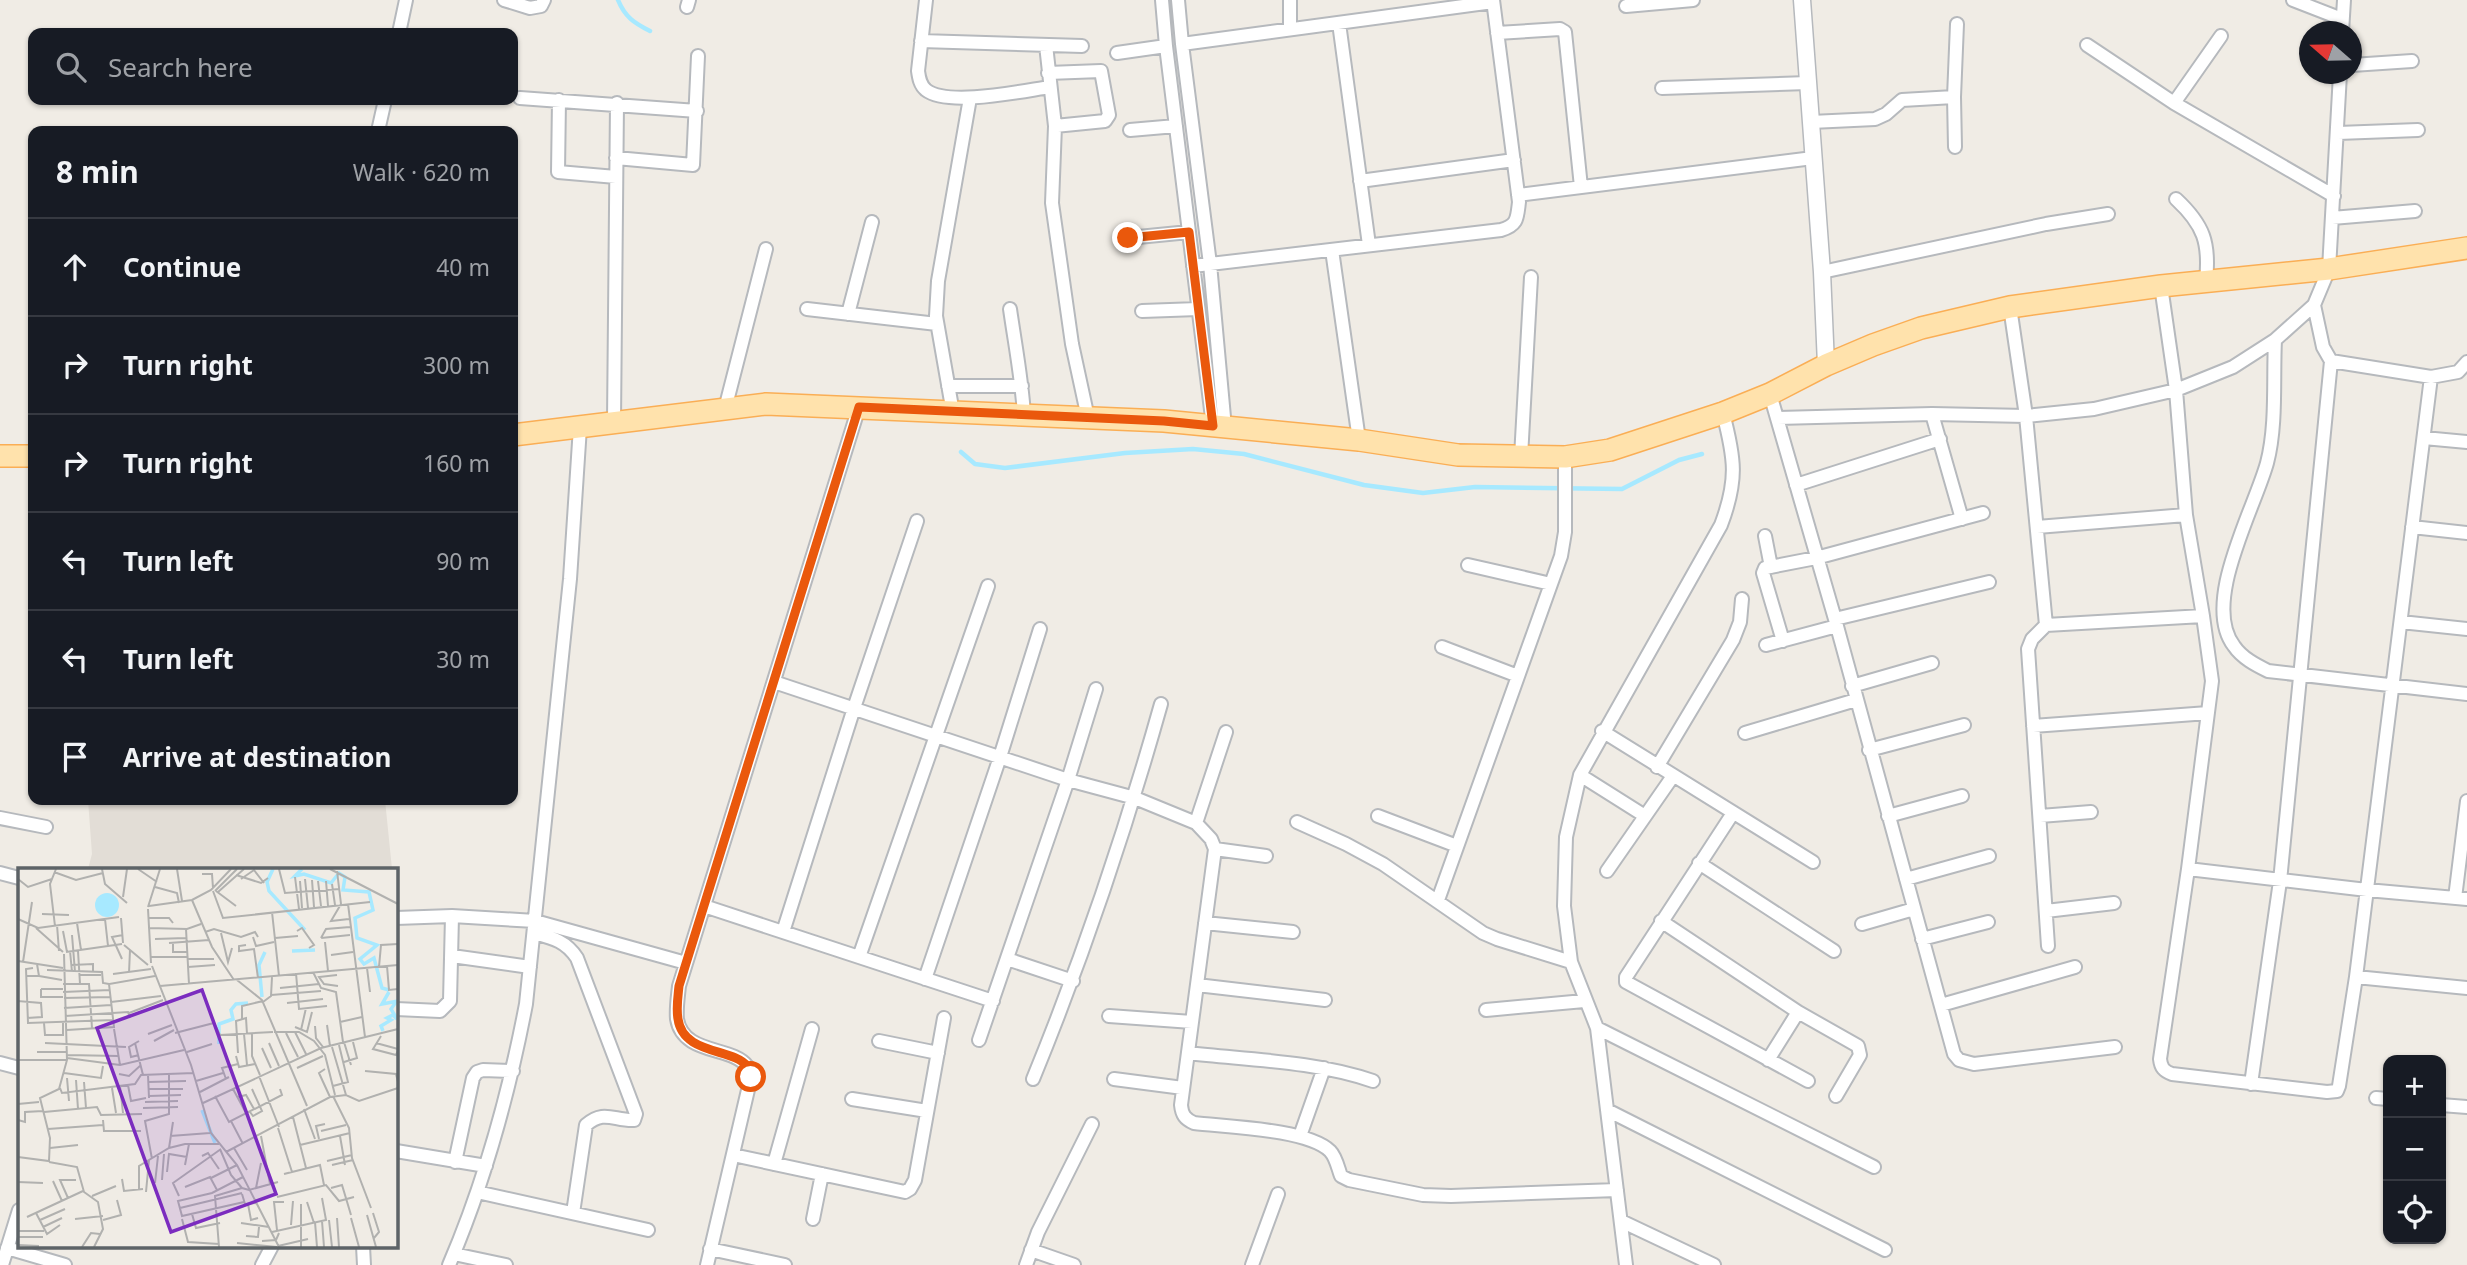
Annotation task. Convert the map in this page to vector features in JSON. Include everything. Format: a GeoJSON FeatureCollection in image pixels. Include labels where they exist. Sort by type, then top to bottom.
{"type":"FeatureCollection","features":[{"type":"Feature","properties":{"kind":"main road"},"geometry":{"type":"LineString","coordinates":[[518,434],[766,404],[1164,421],[1359,440],[1458,455],[1565,457],[1610,450],[1723,413],[1770,394],[1826,365],[1873,345],[1921,328],[2010,307],[2161,286],[2329,269],[2467,248]]}},
{"type":"Feature","properties":{"kind":"main road"},"geometry":{"type":"LineString","coordinates":[[0,456],[28,456]]}},
{"type":"Feature","properties":{"kind":"street"},"geometry":{"type":"LineString","coordinates":[[400,28],[406,0]]}},
{"type":"Feature","properties":{"kind":"street"},"geometry":{"type":"LineString","coordinates":[[504,0],[530,8],[541,6],[544,0]]}},
{"type":"Feature","properties":{"kind":"street"},"geometry":{"type":"LineString","coordinates":[[926,0],[918,71],[920,82],[927,91],[941,96],[970,98],[1050,88]]}},
{"type":"Feature","properties":{"kind":"street"},"geometry":{"type":"LineString","coordinates":[[1162,0],[1198,309],[1219,427]]}},
{"type":"Feature","properties":{"kind":"street"},"geometry":{"type":"LineString","coordinates":[[1178,0],[1210,264],[1219,427]]}},
{"type":"Feature","properties":{"kind":"street"},"geometry":{"type":"LineString","coordinates":[[1290,0],[1290,29]]}},
{"type":"Feature","properties":{"kind":"street"},"geometry":{"type":"LineString","coordinates":[[1626,6],[1693,0]]}},
{"type":"Feature","properties":{"kind":"street"},"geometry":{"type":"LineString","coordinates":[[1802,0],[1822,272],[1826,365]]}},
{"type":"Feature","properties":{"kind":"street"},"geometry":{"type":"LineString","coordinates":[[2293,0],[2334,21]]}},
{"type":"Feature","properties":{"kind":"street"},"geometry":{"type":"LineString","coordinates":[[2342,21],[2344,0]]}},
{"type":"Feature","properties":{"kind":"street"},"geometry":{"type":"LineString","coordinates":[[1182,44],[1493,1],[1518,195],[1517,218],[1511,227],[1502,230],[1193,266]]}},
{"type":"Feature","properties":{"kind":"street"},"geometry":{"type":"LineString","coordinates":[[1339,23],[1369,245]]}},
{"type":"Feature","properties":{"kind":"street"},"geometry":{"type":"LineString","coordinates":[[1955,147],[1957,24]]}},
{"type":"Feature","properties":{"kind":"street"},"geometry":{"type":"LineString","coordinates":[[1497,33],[1560,29],[1565,32],[1581,187]]}},
{"type":"Feature","properties":{"kind":"street"},"geometry":{"type":"LineString","coordinates":[[2174,103],[2221,36]]}},
{"type":"Feature","properties":{"kind":"street"},"geometry":{"type":"LineString","coordinates":[[921,41],[1082,46]]}},
{"type":"Feature","properties":{"kind":"street"},"geometry":{"type":"LineString","coordinates":[[1046,45],[1055,127],[1052,203],[1072,344],[1088,418]]}},
{"type":"Feature","properties":{"kind":"street"},"geometry":{"type":"LineString","coordinates":[[2087,45],[2174,103],[2334,196]]}},
{"type":"Feature","properties":{"kind":"street"},"geometry":{"type":"LineString","coordinates":[[1117,53],[1166,47]]}},
{"type":"Feature","properties":{"kind":"street"},"geometry":{"type":"LineString","coordinates":[[616,158],[693,165],[698,56]]}},
{"type":"Feature","properties":{"kind":"street"},"geometry":{"type":"LineString","coordinates":[[2362,64],[2412,61]]}},
{"type":"Feature","properties":{"kind":"street"},"geometry":{"type":"LineString","coordinates":[[1048,73],[1101,71],[1109,115],[1105,121],[1055,127]]}},
{"type":"Feature","properties":{"kind":"street"},"geometry":{"type":"LineString","coordinates":[[1662,88],[1808,83]]}},
{"type":"Feature","properties":{"kind":"street"},"geometry":{"type":"LineString","coordinates":[[1777,418],[1932,414],[2026,416],[2094,409],[2176,390],[2233,367],[2275,340],[2314,305],[2329,269],[2339,84]]}},
{"type":"Feature","properties":{"kind":"street"},"geometry":{"type":"LineString","coordinates":[[1811,122],[1875,119],[1886,114],[1902,100],[1954,97]]}},
{"type":"Feature","properties":{"kind":"street"},"geometry":{"type":"LineString","coordinates":[[520,98],[617,103],[697,111]]}},
{"type":"Feature","properties":{"kind":"street"},"geometry":{"type":"LineString","coordinates":[[953,413],[937,324],[938,281],[970,98]]}},
{"type":"Feature","properties":{"kind":"street"},"geometry":{"type":"LineString","coordinates":[[559,100],[558,172],[616,177]]}},
{"type":"Feature","properties":{"kind":"street"},"geometry":{"type":"LineString","coordinates":[[614,421],[617,103]]}},
{"type":"Feature","properties":{"kind":"street"},"geometry":{"type":"LineString","coordinates":[[379,126],[384,105]]}},
{"type":"Feature","properties":{"kind":"street"},"geometry":{"type":"LineString","coordinates":[[1130,130],[1176,126]]}},
{"type":"Feature","properties":{"kind":"street"},"geometry":{"type":"LineString","coordinates":[[2337,133],[2418,130]]}},
{"type":"Feature","properties":{"kind":"street"},"geometry":{"type":"LineString","coordinates":[[1518,195],[1813,158]]}},
{"type":"Feature","properties":{"kind":"street"},"geometry":{"type":"LineString","coordinates":[[1360,181],[1514,160]]}},
{"type":"Feature","properties":{"kind":"street"},"geometry":{"type":"LineString","coordinates":[[2176,199],[2193,214],[2204,235],[2208,258],[2206,281]]}},
{"type":"Feature","properties":{"kind":"street"},"geometry":{"type":"LineString","coordinates":[[2332,218],[2415,211]]}},
{"type":"Feature","properties":{"kind":"street"},"geometry":{"type":"LineString","coordinates":[[1822,272],[2046,224],[2108,214]]}},
{"type":"Feature","properties":{"kind":"street"},"geometry":{"type":"LineString","coordinates":[[848,314],[872,222]]}},
{"type":"Feature","properties":{"kind":"street"},"geometry":{"type":"LineString","coordinates":[[1128,238],[1189,232]]}},
{"type":"Feature","properties":{"kind":"street"},"geometry":{"type":"LineString","coordinates":[[725,409],[766,249]]}},
{"type":"Feature","properties":{"kind":"street"},"geometry":{"type":"LineString","coordinates":[[1332,250],[1359,440]]}},
{"type":"Feature","properties":{"kind":"street"},"geometry":{"type":"LineString","coordinates":[[1521,457],[1531,277]]}},
{"type":"Feature","properties":{"kind":"street"},"geometry":{"type":"LineString","coordinates":[[2161,286],[2176,390],[2186,515],[2212,681],[2160,1059],[2165,1072],[2328,1093],[2337,1090],[2341,1082],[2431,377]]}},
{"type":"Feature","properties":{"kind":"street"},"geometry":{"type":"LineString","coordinates":[[2250,1084],[2280,881],[2331,361],[2323,347],[2314,305]]}},
{"type":"Feature","properties":{"kind":"street"},"geometry":{"type":"LineString","coordinates":[[2010,307],[2026,416],[2046,625]]}},
{"type":"Feature","properties":{"kind":"street"},"geometry":{"type":"LineString","coordinates":[[807,309],[937,324]]}},
{"type":"Feature","properties":{"kind":"street"},"geometry":{"type":"LineString","coordinates":[[1010,309],[1024,415]]}},
{"type":"Feature","properties":{"kind":"street"},"geometry":{"type":"LineString","coordinates":[[1142,311],[1198,309]]}},
{"type":"Feature","properties":{"kind":"street"},"geometry":{"type":"LineString","coordinates":[[2275,340],[2272,422],[2267,461],[2222,599],[2222,618],[2233,646],[2251,662],[2268,671],[2467,694]]}},
{"type":"Feature","properties":{"kind":"street"},"geometry":{"type":"LineString","coordinates":[[2331,361],[2431,377],[2458,372],[2467,362]]}},
{"type":"Feature","properties":{"kind":"street"},"geometry":{"type":"LineString","coordinates":[[948,386],[1022,386]]}},
{"type":"Feature","properties":{"kind":"street"},"geometry":{"type":"LineString","coordinates":[[1770,394],[1836,622],[1954,1054],[1964,1063],[1974,1064],[2115,1047]]}},
{"type":"Feature","properties":{"kind":"street"},"geometry":{"type":"LineString","coordinates":[[707,1265],[751,1077],[747,1066],[738,1060],[698,1045],[685,1035],[678,1021],[679,986],[859,407]]}},
{"type":"Feature","properties":{"kind":"street"},"geometry":{"type":"LineString","coordinates":[[1626,1265],[1597,1028],[1570,962],[1564,906],[1566,837],[1580,775],[1602,731],[1721,525],[1731,499],[1734,471],[1732,444],[1723,413]]}},
{"type":"Feature","properties":{"kind":"street"},"geometry":{"type":"LineString","coordinates":[[1932,414],[1962,519]]}},
{"type":"Feature","properties":{"kind":"street"},"geometry":{"type":"LineString","coordinates":[[506,1265],[452,1260],[486,1166],[513,1071],[526,1003],[569,579],[580,427]]}},
{"type":"Feature","properties":{"kind":"street"},"geometry":{"type":"LineString","coordinates":[[2424,438],[2467,442]]}},
{"type":"Feature","properties":{"kind":"street"},"geometry":{"type":"LineString","coordinates":[[1796,485],[1940,439]]}},
{"type":"Feature","properties":{"kind":"street"},"geometry":{"type":"LineString","coordinates":[[1438,900],[1561,556],[1565,531],[1565,457]]}},
{"type":"Feature","properties":{"kind":"street"},"geometry":{"type":"LineString","coordinates":[[1783,640],[1763,573],[1765,568],[1816,558],[1983,513]]}},
{"type":"Feature","properties":{"kind":"street"},"geometry":{"type":"LineString","coordinates":[[2037,527],[2186,515]]}},
{"type":"Feature","properties":{"kind":"street"},"geometry":{"type":"LineString","coordinates":[[783,932],[917,521]]}},
{"type":"Feature","properties":{"kind":"street"},"geometry":{"type":"LineString","coordinates":[[2413,527],[2467,533]]}},
{"type":"Feature","properties":{"kind":"street"},"geometry":{"type":"LineString","coordinates":[[1765,536],[1771,567]]}},
{"type":"Feature","properties":{"kind":"street"},"geometry":{"type":"LineString","coordinates":[[1468,565],[1551,584]]}},
{"type":"Feature","properties":{"kind":"street"},"geometry":{"type":"LineString","coordinates":[[1766,645],[1836,622],[1989,582]]}},
{"type":"Feature","properties":{"kind":"street"},"geometry":{"type":"LineString","coordinates":[[859,957],[988,586]]}},
{"type":"Feature","properties":{"kind":"street"},"geometry":{"type":"LineString","coordinates":[[1657,767],[1738,629],[1742,600]]}},
{"type":"Feature","properties":{"kind":"street"},"geometry":{"type":"LineString","coordinates":[[2048,946],[2028,649],[2032,639],[2046,625],[2203,616]]}},
{"type":"Feature","properties":{"kind":"street"},"geometry":{"type":"LineString","coordinates":[[2400,622],[2467,629]]}},
{"type":"Feature","properties":{"kind":"street"},"geometry":{"type":"LineString","coordinates":[[925,979],[1040,629]]}},
{"type":"Feature","properties":{"kind":"street"},"geometry":{"type":"LineString","coordinates":[[1441,647],[1518,676]]}},
{"type":"Feature","properties":{"kind":"street"},"geometry":{"type":"LineString","coordinates":[[1852,686],[1932,663]]}},
{"type":"Feature","properties":{"kind":"street"},"geometry":{"type":"LineString","coordinates":[[774,681],[1068,780],[1135,798],[1196,823],[1211,839],[1214,849],[1183,1088],[1182,1114],[1194,1123],[1300,1136],[1329,1150],[1335,1156],[1341,1175],[1349,1180],[1423,1195],[1486,1196],[1617,1190]]}},
{"type":"Feature","properties":{"kind":"street"},"geometry":{"type":"LineString","coordinates":[[979,1040],[1068,780],[1096,689]]}},
{"type":"Feature","properties":{"kind":"street"},"geometry":{"type":"LineString","coordinates":[[1745,733],[1856,700]]}},
{"type":"Feature","properties":{"kind":"street"},"geometry":{"type":"LineString","coordinates":[[1033,1079],[1073,981],[1135,798],[1161,704]]}},
{"type":"Feature","properties":{"kind":"street"},"geometry":{"type":"LineString","coordinates":[[2034,726],[2208,713]]}},
{"type":"Feature","properties":{"kind":"street"},"geometry":{"type":"LineString","coordinates":[[1870,750],[1964,724]]}},
{"type":"Feature","properties":{"kind":"street"},"geometry":{"type":"LineString","coordinates":[[1602,731],[1813,862]]}},
{"type":"Feature","properties":{"kind":"street"},"geometry":{"type":"LineString","coordinates":[[1196,823],[1226,732]]}},
{"type":"Feature","properties":{"kind":"street"},"geometry":{"type":"LineString","coordinates":[[1580,775],[1645,816]]}},
{"type":"Feature","properties":{"kind":"street"},"geometry":{"type":"LineString","coordinates":[[1607,871],[1673,776]]}},
{"type":"Feature","properties":{"kind":"street"},"geometry":{"type":"LineString","coordinates":[[1888,816],[1962,796]]}},
{"type":"Feature","properties":{"kind":"street"},"geometry":{"type":"LineString","coordinates":[[2188,869],[2280,881],[2461,898],[2467,800]]}},
{"type":"Feature","properties":{"kind":"street"},"geometry":{"type":"LineString","coordinates":[[2040,816],[2091,812]]}},
{"type":"Feature","properties":{"kind":"street"},"geometry":{"type":"LineString","coordinates":[[1733,813],[1661,921],[1626,977],[1626,982],[1808,1081]]}},
{"type":"Feature","properties":{"kind":"street"},"geometry":{"type":"LineString","coordinates":[[1378,816],[1457,846]]}},
{"type":"Feature","properties":{"kind":"street"},"geometry":{"type":"LineString","coordinates":[[0,818],[46,827]]}},
{"type":"Feature","properties":{"kind":"street"},"geometry":{"type":"LineString","coordinates":[[1297,822],[1383,864],[1483,933],[1570,962]]}},
{"type":"Feature","properties":{"kind":"street"},"geometry":{"type":"LineString","coordinates":[[1214,849],[1266,856]]}},
{"type":"Feature","properties":{"kind":"street"},"geometry":{"type":"LineString","coordinates":[[1906,879],[1989,856]]}},
{"type":"Feature","properties":{"kind":"street"},"geometry":{"type":"LineString","coordinates":[[1699,863],[1834,951]]}},
{"type":"Feature","properties":{"kind":"street"},"geometry":{"type":"LineString","coordinates":[[0,873],[18,878]]}},
{"type":"Feature","properties":{"kind":"street"},"geometry":{"type":"LineString","coordinates":[[2046,911],[2114,902]]}},
{"type":"Feature","properties":{"kind":"street"},"geometry":{"type":"LineString","coordinates":[[704,906],[993,1001]]}},
{"type":"Feature","properties":{"kind":"street"},"geometry":{"type":"LineString","coordinates":[[1862,924],[1914,909]]}},
{"type":"Feature","properties":{"kind":"street"},"geometry":{"type":"LineString","coordinates":[[397,1009],[440,1012],[450,1001],[452,916]]}},
{"type":"Feature","properties":{"kind":"street"},"geometry":{"type":"LineString","coordinates":[[397,918],[452,916],[534,927],[686,963]]}},
{"type":"Feature","properties":{"kind":"street"},"geometry":{"type":"LineString","coordinates":[[1661,921],[1798,1012],[1858,1046],[1860,1055],[1836,1096]]}},
{"type":"Feature","properties":{"kind":"street"},"geometry":{"type":"LineString","coordinates":[[1922,939],[1988,922]]}},
{"type":"Feature","properties":{"kind":"street"},"geometry":{"type":"LineString","coordinates":[[1205,923],[1293,932]]}},
{"type":"Feature","properties":{"kind":"street"},"geometry":{"type":"LineString","coordinates":[[534,927],[569,946],[578,958],[636,1114],[634,1120],[610,1116],[595,1117],[586,1125],[573,1213]]}},
{"type":"Feature","properties":{"kind":"street"},"geometry":{"type":"LineString","coordinates":[[452,956],[530,967]]}},
{"type":"Feature","properties":{"kind":"street"},"geometry":{"type":"LineString","coordinates":[[1007,959],[1073,981]]}},
{"type":"Feature","properties":{"kind":"street"},"geometry":{"type":"LineString","coordinates":[[1941,1005],[2075,967]]}},
{"type":"Feature","properties":{"kind":"street"},"geometry":{"type":"LineString","coordinates":[[2356,977],[2467,988]]}},
{"type":"Feature","properties":{"kind":"street"},"geometry":{"type":"LineString","coordinates":[[1197,985],[1325,1000]]}},
{"type":"Feature","properties":{"kind":"street"},"geometry":{"type":"LineString","coordinates":[[1486,1010],[1584,1001]]}},
{"type":"Feature","properties":{"kind":"street"},"geometry":{"type":"LineString","coordinates":[[1768,1060],[1798,1012]]}},
{"type":"Feature","properties":{"kind":"street"},"geometry":{"type":"LineString","coordinates":[[1109,1016],[1192,1022]]}},
{"type":"Feature","properties":{"kind":"street"},"geometry":{"type":"LineString","coordinates":[[733,1155],[905,1192],[910,1189],[915,1180],[944,1018]]}},
{"type":"Feature","properties":{"kind":"street"},"geometry":{"type":"LineString","coordinates":[[1597,1028],[1874,1167]]}},
{"type":"Feature","properties":{"kind":"street"},"geometry":{"type":"LineString","coordinates":[[774,1164],[812,1029]]}},
{"type":"Feature","properties":{"kind":"street"},"geometry":{"type":"LineString","coordinates":[[879,1041],[938,1053]]}},
{"type":"Feature","properties":{"kind":"street"},"geometry":{"type":"LineString","coordinates":[[1188,1053],[1351,1073],[1373,1081]]}},
{"type":"Feature","properties":{"kind":"street"},"geometry":{"type":"LineString","coordinates":[[0,1063],[18,1068]]}},
{"type":"Feature","properties":{"kind":"street"},"geometry":{"type":"LineString","coordinates":[[1300,1136],[1324,1069]]}},
{"type":"Feature","properties":{"kind":"street"},"geometry":{"type":"LineString","coordinates":[[456,1162],[473,1078],[477,1072],[484,1070],[513,1071]]}},
{"type":"Feature","properties":{"kind":"street"},"geometry":{"type":"LineString","coordinates":[[1114,1079],[1183,1088]]}},
{"type":"Feature","properties":{"kind":"street"},"geometry":{"type":"LineString","coordinates":[[852,1099],[928,1111]]}},
{"type":"Feature","properties":{"kind":"street"},"geometry":{"type":"LineString","coordinates":[[2446,1105],[2467,1107]]}},
{"type":"Feature","properties":{"kind":"street"},"geometry":{"type":"LineString","coordinates":[[1607,1110],[1885,1251]]}},
{"type":"Feature","properties":{"kind":"street"},"geometry":{"type":"LineString","coordinates":[[1026,1265],[1038,1232],[1092,1124]]}},
{"type":"Feature","properties":{"kind":"street"},"geometry":{"type":"LineString","coordinates":[[397,1150],[486,1166]]}},
{"type":"Feature","properties":{"kind":"street"},"geometry":{"type":"LineString","coordinates":[[813,1219],[822,1174]]}},
{"type":"Feature","properties":{"kind":"street"},"geometry":{"type":"LineString","coordinates":[[477,1192],[648,1230]]}},
{"type":"Feature","properties":{"kind":"street"},"geometry":{"type":"LineString","coordinates":[[1252,1265],[1278,1194]]}},
{"type":"Feature","properties":{"kind":"street"},"geometry":{"type":"LineString","coordinates":[[2,1265],[18,1213]]}},
{"type":"Feature","properties":{"kind":"street"},"geometry":{"type":"LineString","coordinates":[[1621,1221],[1714,1265]]}},
{"type":"Feature","properties":{"kind":"street"},"geometry":{"type":"LineString","coordinates":[[7,1248],[65,1265]]}},
{"type":"Feature","properties":{"kind":"street"},"geometry":{"type":"LineString","coordinates":[[262,1265],[271,1248]]}},
{"type":"Feature","properties":{"kind":"street"},"geometry":{"type":"LineString","coordinates":[[710,1249],[785,1265]]}},
{"type":"Feature","properties":{"kind":"street"},"geometry":{"type":"LineString","coordinates":[[1031,1250],[1074,1265]]}},
{"type":"Feature","properties":{"kind":"shaded area"},"geometry":{"type":"Polygon","coordinates":[[[88,805],[386,805],[392,868],[88,868],[92,854],[88,805]]]}},
{"type":"Feature","properties":{"kind":"waterway"},"geometry":{"type":"LineString","coordinates":[[618,0],[631,19],[650,31]]}},
{"type":"Feature","properties":{"kind":"waterway"},"geometry":{"type":"LineString","coordinates":[[961,452],[975,464],[1005,468],[1125,453],[1193,449],[1244,454],[1364,485],[1423,493],[1475,487],[1622,489],[1679,460],[1702,454]]}},
{"type":"Feature","properties":{"kind":"route"},"geometry":{"type":"LineString","coordinates":[[751,1077],[747,1066],[738,1060],[698,1045],[685,1035],[678,1021],[679,986],[859,407],[1164,421],[1213,426],[1189,232],[1128,238]]}}]}
